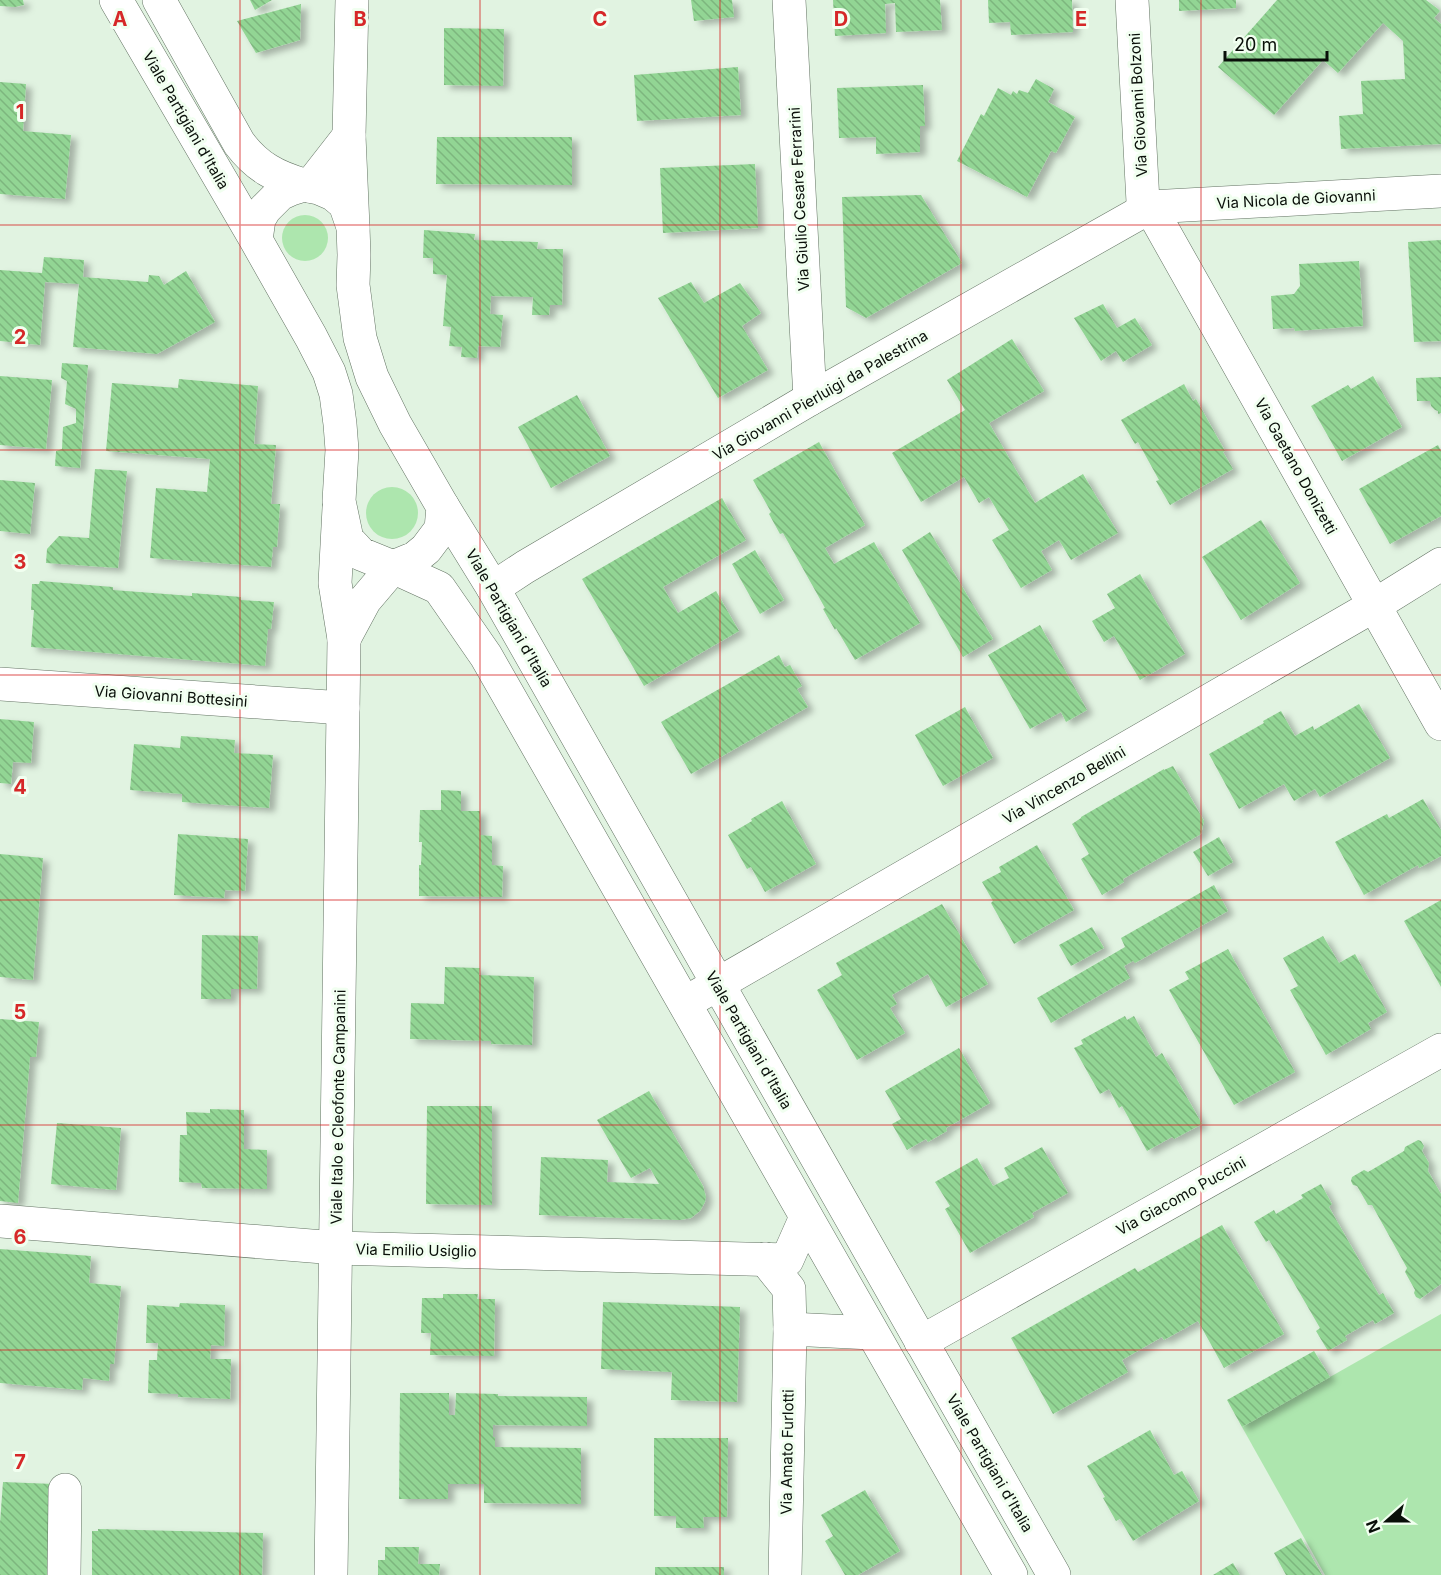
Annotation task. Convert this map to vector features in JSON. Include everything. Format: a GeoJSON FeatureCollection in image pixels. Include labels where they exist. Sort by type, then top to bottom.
{"type":"FeatureCollection","features":[{"type":"Feature","properties":{"kind":"street","name":"Viale Partigiani d'Italia"},"geometry":{"type":"LineString","coordinates":[[116,0],[256,240],[329,372],[336,394],[342,450],[339,501],[347,539],[361,554],[439,588],[486,656],[1011,1575]]}},
{"type":"Feature","properties":{"kind":"street","name":"Viale Partigiani d'Italia"},"geometry":{"type":"LineString","coordinates":[[159,0],[246,152],[253,160],[266,170],[285,179],[333,194],[345,204],[353,227],[353,285],[360,338],[372,377],[395,424],[493,588],[1054,1575]]}},
{"type":"Feature","properties":{"kind":"street"},"geometry":{"type":"LineString","coordinates":[[352,0],[349,136],[353,227]]}},
{"type":"Feature","properties":{"kind":"street","name":"Via Giulio Cesare Ferrarini"},"geometry":{"type":"LineString","coordinates":[[789,0],[810,399]]}},
{"type":"Feature","properties":{"kind":"street","name":"Via Giovanni Bolzoni"},"geometry":{"type":"LineString","coordinates":[[1132,0],[1143,202],[1150,207]]}},
{"type":"Feature","properties":{"kind":"street"},"geometry":{"type":"LineString","coordinates":[[256,240],[259,219],[265,209],[280,194],[307,185],[349,136]]}},
{"type":"Feature","properties":{"kind":"street","name":"Via Nicola de Giovanni"},"geometry":{"type":"LineString","coordinates":[[1150,207],[1441,191]]}},
{"type":"Feature","properties":{"kind":"street","name":"Via Giovanni Pierluigi da Palestrina"},"geometry":{"type":"LineString","coordinates":[[493,588],[810,399],[1150,207]]}},
{"type":"Feature","properties":{"kind":"street","name":"Via Gaetano Donizetti"},"geometry":{"type":"LineString","coordinates":[[1150,207],[1441,724]]}},
{"type":"Feature","properties":{"kind":"street","name":"Viale Italo e Cleofonte Campanini"},"geometry":{"type":"LineString","coordinates":[[331,1575],[344,639],[335,583],[339,501]]}},
{"type":"Feature","properties":{"kind":"street"},"geometry":{"type":"LineString","coordinates":[[393,567],[415,558],[426,549],[441,529],[443,507]]}},
{"type":"Feature","properties":{"kind":"street","name":"Via Vincenzo Bellini"},"geometry":{"type":"LineString","coordinates":[[685,1003],[1375,605],[1441,564]]}},
{"type":"Feature","properties":{"kind":"street","name":"Viale Italo e Cleofonte Campanini"},"geometry":{"type":"LineString","coordinates":[[344,639],[365,600],[393,567]]}},
{"type":"Feature","properties":{"kind":"street","name":"Via Giovanni Bottesini"},"geometry":{"type":"LineString","coordinates":[[0,684],[343,708]]}},
{"type":"Feature","properties":{"kind":"street","name":"Via Giacomo Puccini"},"geometry":{"type":"LineString","coordinates":[[921,1342],[1441,1050]]}},
{"type":"Feature","properties":{"kind":"street","name":"Via Emilio Usiglio"},"geometry":{"type":"LineString","coordinates":[[0,1221],[336,1248],[787,1260],[806,1217]]}},
{"type":"Feature","properties":{"kind":"street","name":"Via Amato Furlotti"},"geometry":{"type":"LineString","coordinates":[[765,1259],[789,1289],[785,1575]]}},
{"type":"Feature","properties":{"kind":"street"},"geometry":{"type":"LineString","coordinates":[[790,1329],[872,1333]]}},
{"type":"Feature","properties":{"kind":"street"},"geometry":{"type":"LineString","coordinates":[[64,1575],[65,1490]]}},
{"type":"Feature","properties":{"kind":"green space"},"geometry":{"type":"Polygon","coordinates":[[[305,215],[321,222],[328,238],[321,254],[305,261],[289,254],[282,238],[289,222],[305,215]]]}},
{"type":"Feature","properties":{"kind":"green space"},"geometry":{"type":"Polygon","coordinates":[[[392,487],[402,489],[410,495],[416,503],[418,513],[416,523],[410,531],[402,537],[392,539],[382,537],[374,531],[368,523],[366,513],[368,503],[374,495],[382,489],[392,487]]]}},
{"type":"Feature","properties":{"kind":"green space"},"geometry":{"type":"Polygon","coordinates":[[[1441,1314],[1441,1575],[1325,1575],[1242,1427],[1441,1314]]]}},
{"type":"Feature","properties":{"kind":"building"},"geometry":{"type":"Polygon","coordinates":[[[0,0],[23,0],[24,5],[0,6],[0,0]]]}},
{"type":"Feature","properties":{"kind":"building"},"geometry":{"type":"Polygon","coordinates":[[[250,0],[272,0],[255,10],[250,0]]]}},
{"type":"Feature","properties":{"kind":"building"},"geometry":{"type":"Polygon","coordinates":[[[691,0],[732,0],[734,17],[694,21],[691,0]]]}},
{"type":"Feature","properties":{"kind":"building"},"geometry":{"type":"Polygon","coordinates":[[[833,0],[940,0],[942,30],[896,32],[895,3],[885,4],[886,33],[835,36],[833,0]]]}},
{"type":"Feature","properties":{"kind":"building"},"geometry":{"type":"Polygon","coordinates":[[[988,0],[1072,0],[1073,32],[1011,35],[1010,22],[989,23],[988,0]]]}},
{"type":"Feature","properties":{"kind":"building"},"geometry":{"type":"Polygon","coordinates":[[[1179,0],[1236,0],[1236,8],[1179,11],[1179,0]]]}},
{"type":"Feature","properties":{"kind":"building"},"geometry":{"type":"Polygon","coordinates":[[[1277,0],[1426,0],[1438,9],[1440,11],[1434,18],[1441,24],[1441,144],[1341,149],[1339,116],[1363,114],[1361,81],[1405,79],[1403,41],[1383,23],[1338,73],[1323,60],[1274,115],[1218,67],[1277,0]]]}},
{"type":"Feature","properties":{"kind":"building"},"geometry":{"type":"Polygon","coordinates":[[[301,4],[300,40],[256,53],[237,21],[301,4]]]}},
{"type":"Feature","properties":{"kind":"building"},"geometry":{"type":"Polygon","coordinates":[[[444,28],[504,29],[503,86],[444,85],[444,28]]]}},
{"type":"Feature","properties":{"kind":"building"},"geometry":{"type":"Polygon","coordinates":[[[738,67],[741,115],[637,121],[634,75],[738,67]]]}},
{"type":"Feature","properties":{"kind":"building"},"geometry":{"type":"Polygon","coordinates":[[[1036,79],[1054,89],[1048,102],[1075,117],[1056,153],[1051,151],[1027,197],[957,161],[981,114],[984,116],[998,88],[1011,95],[1013,91],[1017,94],[1019,90],[1028,93],[1036,79]]]}},
{"type":"Feature","properties":{"kind":"building"},"geometry":{"type":"Polygon","coordinates":[[[0,82],[26,84],[23,131],[71,135],[65,199],[0,194],[0,82]]]}},
{"type":"Feature","properties":{"kind":"building"},"geometry":{"type":"Polygon","coordinates":[[[923,85],[925,126],[920,126],[920,152],[876,154],[876,137],[839,138],[837,88],[923,85]]]}},
{"type":"Feature","properties":{"kind":"building"},"geometry":{"type":"Polygon","coordinates":[[[437,137],[572,137],[572,185],[436,184],[437,137]]]}},
{"type":"Feature","properties":{"kind":"building"},"geometry":{"type":"Polygon","coordinates":[[[755,164],[758,228],[663,233],[660,168],[755,164]]]}},
{"type":"Feature","properties":{"kind":"building"},"geometry":{"type":"Polygon","coordinates":[[[921,195],[962,263],[866,318],[846,307],[842,197],[921,195]]]}},
{"type":"Feature","properties":{"kind":"building"},"geometry":{"type":"Polygon","coordinates":[[[424,230],[475,234],[474,240],[538,242],[537,249],[563,249],[562,305],[550,305],[549,315],[532,315],[533,297],[491,296],[490,314],[503,315],[500,347],[478,346],[477,358],[461,357],[462,347],[449,346],[451,327],[443,326],[447,275],[433,274],[433,258],[423,258],[424,230]]]}},
{"type":"Feature","properties":{"kind":"building"},"geometry":{"type":"Polygon","coordinates":[[[1441,240],[1441,341],[1414,342],[1408,242],[1441,240]]]}},
{"type":"Feature","properties":{"kind":"building"},"geometry":{"type":"Polygon","coordinates":[[[44,257],[84,260],[83,277],[148,282],[149,275],[159,276],[164,285],[186,271],[215,322],[157,354],[73,347],[79,284],[45,282],[40,345],[0,341],[0,270],[42,273],[44,257]]]}},
{"type":"Feature","properties":{"kind":"building"},"geometry":{"type":"Polygon","coordinates":[[[1359,261],[1363,326],[1295,331],[1294,328],[1273,329],[1271,296],[1294,294],[1300,286],[1299,264],[1359,261]]]}},
{"type":"Feature","properties":{"kind":"building"},"geometry":{"type":"Polygon","coordinates":[[[691,282],[704,303],[740,283],[761,313],[742,326],[768,370],[718,398],[658,298],[691,282]]]}},
{"type":"Feature","properties":{"kind":"building"},"geometry":{"type":"Polygon","coordinates":[[[1103,304],[1117,328],[1135,318],[1152,345],[1123,362],[1116,351],[1101,361],[1074,318],[1103,304]]]}},
{"type":"Feature","properties":{"kind":"building"},"geometry":{"type":"Polygon","coordinates":[[[1012,339],[1044,391],[989,423],[1035,503],[1083,474],[1118,533],[1071,560],[1059,540],[1041,551],[1052,570],[1021,588],[992,540],[1009,530],[989,497],[979,503],[964,477],[921,502],[892,453],[965,410],[947,380],[1012,339]]]}},
{"type":"Feature","properties":{"kind":"building"},"geometry":{"type":"Polygon","coordinates":[[[62,363],[88,365],[80,468],[55,466],[56,451],[62,449],[63,427],[76,423],[76,409],[65,404],[67,381],[61,378],[62,363]]]}},
{"type":"Feature","properties":{"kind":"building"},"geometry":{"type":"Polygon","coordinates":[[[0,376],[52,380],[46,449],[0,445],[0,376]]]}},
{"type":"Feature","properties":{"kind":"building"},"geometry":{"type":"Polygon","coordinates":[[[1373,376],[1402,427],[1342,461],[1311,406],[1348,385],[1351,389],[1373,376]]]}},
{"type":"Feature","properties":{"kind":"building"},"geometry":{"type":"Polygon","coordinates":[[[1441,377],[1441,413],[1438,414],[1430,401],[1417,401],[1416,378],[1441,377]]]}},
{"type":"Feature","properties":{"kind":"building"},"geometry":{"type":"Polygon","coordinates":[[[179,379],[258,386],[254,444],[276,445],[271,504],[280,504],[277,547],[273,547],[271,567],[150,558],[156,488],[207,492],[210,459],[106,451],[112,383],[178,388],[179,379]]]}},
{"type":"Feature","properties":{"kind":"building"},"geometry":{"type":"Polygon","coordinates":[[[1184,384],[1193,401],[1196,399],[1233,469],[1170,505],[1138,442],[1135,444],[1121,420],[1184,384]]]}},
{"type":"Feature","properties":{"kind":"building"},"geometry":{"type":"Polygon","coordinates":[[[577,395],[610,456],[551,488],[518,427],[577,395]]]}},
{"type":"Feature","properties":{"kind":"building"},"geometry":{"type":"Polygon","coordinates":[[[819,442],[865,525],[825,548],[834,564],[874,542],[920,623],[855,660],[823,609],[825,608],[783,533],[780,534],[753,480],[819,442]]]}},
{"type":"Feature","properties":{"kind":"building"},"geometry":{"type":"Polygon","coordinates":[[[1438,445],[1441,451],[1441,516],[1390,544],[1359,489],[1438,445]]]}},
{"type":"Feature","properties":{"kind":"building"},"geometry":{"type":"Polygon","coordinates":[[[95,469],[127,471],[118,568],[46,563],[47,549],[59,536],[89,538],[95,469]]]}},
{"type":"Feature","properties":{"kind":"building"},"geometry":{"type":"Polygon","coordinates":[[[0,480],[35,483],[30,534],[0,531],[0,480]]]}},
{"type":"Feature","properties":{"kind":"building"},"geometry":{"type":"Polygon","coordinates":[[[722,498],[746,540],[663,587],[678,613],[716,591],[739,631],[644,686],[582,579],[722,498]]]}},
{"type":"Feature","properties":{"kind":"building"},"geometry":{"type":"Polygon","coordinates":[[[1261,520],[1300,583],[1241,620],[1202,557],[1261,520]]]}},
{"type":"Feature","properties":{"kind":"building"},"geometry":{"type":"Polygon","coordinates":[[[930,532],[993,639],[963,657],[902,550],[930,532]]]}},
{"type":"Feature","properties":{"kind":"building"},"geometry":{"type":"Polygon","coordinates":[[[755,550],[784,600],[760,614],[732,564],[755,550]]]}},
{"type":"Feature","properties":{"kind":"building"},"geometry":{"type":"Polygon","coordinates":[[[1140,574],[1185,654],[1140,680],[1114,636],[1104,642],[1092,621],[1115,608],[1107,594],[1140,574]]]}},
{"type":"Feature","properties":{"kind":"building"},"geometry":{"type":"Polygon","coordinates":[[[40,581],[113,587],[113,590],[192,596],[192,593],[274,602],[271,629],[268,629],[265,666],[31,647],[34,610],[31,610],[32,584],[39,584],[40,581]]]}},
{"type":"Feature","properties":{"kind":"building"},"geometry":{"type":"Polygon","coordinates":[[[1040,625],[1087,710],[1066,722],[1061,712],[1030,729],[988,655],[1040,625]]]}},
{"type":"Feature","properties":{"kind":"building"},"geometry":{"type":"Polygon","coordinates":[[[779,655],[785,667],[790,665],[802,686],[797,689],[808,707],[691,774],[661,722],[779,655]]]}},
{"type":"Feature","properties":{"kind":"building"},"geometry":{"type":"Polygon","coordinates":[[[1359,704],[1390,758],[1320,797],[1315,789],[1294,801],[1284,784],[1239,809],[1209,754],[1281,711],[1295,736],[1313,726],[1314,730],[1359,704]]]}},
{"type":"Feature","properties":{"kind":"building"},"geometry":{"type":"Polygon","coordinates":[[[965,707],[993,758],[943,786],[915,735],[965,707]]]}},
{"type":"Feature","properties":{"kind":"building"},"geometry":{"type":"Polygon","coordinates":[[[0,719],[34,722],[31,763],[13,762],[11,784],[0,783],[0,719]]]}},
{"type":"Feature","properties":{"kind":"building"},"geometry":{"type":"Polygon","coordinates":[[[181,736],[235,740],[234,753],[273,755],[269,808],[182,802],[182,794],[130,790],[134,744],[180,748],[181,736]]]}},
{"type":"Feature","properties":{"kind":"building"},"geometry":{"type":"Polygon","coordinates":[[[1173,766],[1204,821],[1201,834],[1123,879],[1124,882],[1102,895],[1081,859],[1089,854],[1072,824],[1164,769],[1173,766]]]}},
{"type":"Feature","properties":{"kind":"building"},"geometry":{"type":"Polygon","coordinates":[[[441,790],[461,791],[461,811],[480,811],[480,835],[492,836],[492,865],[503,866],[502,897],[419,896],[422,842],[419,842],[420,810],[441,810],[441,790]]]}},
{"type":"Feature","properties":{"kind":"building"},"geometry":{"type":"Polygon","coordinates":[[[1423,799],[1441,830],[1441,856],[1419,868],[1418,865],[1364,895],[1335,842],[1387,814],[1389,818],[1423,799]]]}},
{"type":"Feature","properties":{"kind":"building"},"geometry":{"type":"Polygon","coordinates":[[[782,801],[816,864],[765,892],[751,867],[747,869],[728,835],[782,801]]]}},
{"type":"Feature","properties":{"kind":"building"},"geometry":{"type":"Polygon","coordinates":[[[178,834],[248,839],[245,891],[225,890],[224,898],[174,895],[178,834]]]}},
{"type":"Feature","properties":{"kind":"building"},"geometry":{"type":"Polygon","coordinates":[[[1219,837],[1233,862],[1208,876],[1193,852],[1219,837]]]}},
{"type":"Feature","properties":{"kind":"building"},"geometry":{"type":"Polygon","coordinates":[[[1037,845],[1074,910],[1014,944],[982,882],[1001,872],[999,867],[1037,845]]]}},
{"type":"Feature","properties":{"kind":"building"},"geometry":{"type":"Polygon","coordinates":[[[0,854],[43,858],[33,980],[0,977],[0,854]]]}},
{"type":"Feature","properties":{"kind":"building"},"geometry":{"type":"Polygon","coordinates":[[[1214,885],[1228,911],[1135,963],[1133,961],[1124,966],[1130,978],[1051,1023],[1037,998],[1125,947],[1121,938],[1214,885]]]}},
{"type":"Feature","properties":{"kind":"building"},"geometry":{"type":"Polygon","coordinates":[[[1441,900],[1441,987],[1404,921],[1441,900]]]}},
{"type":"Feature","properties":{"kind":"building"},"geometry":{"type":"Polygon","coordinates":[[[942,904],[988,984],[946,1007],[928,974],[892,995],[897,1004],[890,1008],[905,1033],[857,1060],[817,990],[842,975],[836,963],[942,904]]]}},
{"type":"Feature","properties":{"kind":"building"},"geometry":{"type":"Polygon","coordinates":[[[1092,927],[1104,948],[1071,966],[1059,945],[1092,927]]]}},
{"type":"Feature","properties":{"kind":"building"},"geometry":{"type":"Polygon","coordinates":[[[202,935],[258,936],[257,989],[231,989],[231,999],[201,999],[202,935]]]}},
{"type":"Feature","properties":{"kind":"building"},"geometry":{"type":"Polygon","coordinates":[[[1323,936],[1339,963],[1355,954],[1387,1012],[1368,1023],[1371,1029],[1326,1055],[1290,990],[1298,986],[1283,958],[1323,936]]]}},
{"type":"Feature","properties":{"kind":"building"},"geometry":{"type":"Polygon","coordinates":[[[1228,949],[1295,1072],[1234,1105],[1169,990],[1189,979],[1185,972],[1228,949]]]}},
{"type":"Feature","properties":{"kind":"building"},"geometry":{"type":"Polygon","coordinates":[[[445,967],[480,968],[479,975],[534,977],[532,1045],[491,1044],[491,1041],[410,1039],[411,1003],[444,1004],[445,967]]]}},
{"type":"Feature","properties":{"kind":"building"},"geometry":{"type":"Polygon","coordinates":[[[1125,1016],[1127,1020],[1134,1016],[1156,1057],[1162,1053],[1202,1124],[1147,1151],[1122,1106],[1119,1108],[1109,1089],[1100,1094],[1074,1048],[1083,1044],[1081,1040],[1125,1016]]]}},
{"type":"Feature","properties":{"kind":"building"},"geometry":{"type":"Polygon","coordinates":[[[0,1019],[39,1022],[36,1057],[30,1057],[18,1203],[0,1201],[0,1019]]]}},
{"type":"Feature","properties":{"kind":"building"},"geometry":{"type":"Polygon","coordinates":[[[959,1048],[990,1103],[946,1128],[947,1131],[928,1142],[926,1139],[907,1150],[892,1124],[901,1119],[885,1091],[959,1048]]]}},
{"type":"Feature","properties":{"kind":"building"},"geometry":{"type":"Polygon","coordinates":[[[649,1091],[703,1186],[706,1197],[700,1211],[691,1218],[680,1220],[539,1215],[541,1157],[608,1160],[607,1182],[659,1184],[650,1168],[631,1178],[597,1120],[649,1091]]]}},
{"type":"Feature","properties":{"kind":"building"},"geometry":{"type":"Polygon","coordinates":[[[427,1106],[492,1106],[492,1205],[426,1204],[427,1106]]]}},
{"type":"Feature","properties":{"kind":"building"},"geometry":{"type":"Polygon","coordinates":[[[210,1109],[244,1110],[244,1149],[267,1150],[267,1189],[202,1188],[201,1183],[179,1182],[180,1135],[187,1135],[186,1112],[210,1113],[210,1109]]]}},
{"type":"Feature","properties":{"kind":"building"},"geometry":{"type":"Polygon","coordinates":[[[57,1123],[121,1128],[116,1190],[51,1184],[57,1123]]]}},
{"type":"Feature","properties":{"kind":"building"},"geometry":{"type":"Polygon","coordinates":[[[1418,1140],[1424,1146],[1422,1151],[1429,1163],[1428,1171],[1441,1194],[1441,1284],[1420,1299],[1416,1297],[1415,1290],[1405,1272],[1407,1268],[1372,1205],[1368,1205],[1357,1186],[1351,1181],[1352,1177],[1364,1170],[1368,1172],[1418,1140]]]}},
{"type":"Feature","properties":{"kind":"building"},"geometry":{"type":"Polygon","coordinates":[[[1042,1147],[1068,1193],[1032,1213],[1034,1217],[970,1253],[945,1209],[950,1206],[935,1182],[977,1158],[993,1186],[1009,1178],[1004,1168],[1042,1147]]]}},
{"type":"Feature","properties":{"kind":"building"},"geometry":{"type":"Polygon","coordinates":[[[1321,1184],[1332,1204],[1329,1207],[1379,1295],[1383,1293],[1394,1313],[1375,1324],[1373,1320],[1345,1336],[1347,1340],[1328,1351],[1316,1331],[1320,1328],[1269,1240],[1266,1242],[1254,1222],[1274,1210],[1276,1214],[1303,1198],[1301,1195],[1321,1184]]]}},
{"type":"Feature","properties":{"kind":"building"},"geometry":{"type":"Polygon","coordinates":[[[1222,1225],[1284,1334],[1224,1368],[1198,1321],[1164,1340],[1162,1337],[1122,1360],[1128,1372],[1053,1414],[1011,1338],[1135,1268],[1138,1272],[1222,1225]]]}},
{"type":"Feature","properties":{"kind":"building"},"geometry":{"type":"Polygon","coordinates":[[[0,1249],[91,1256],[89,1283],[121,1286],[114,1364],[110,1364],[109,1381],[83,1378],[82,1390],[0,1383],[0,1249]]]}},
{"type":"Feature","properties":{"kind":"building"},"geometry":{"type":"Polygon","coordinates":[[[443,1294],[478,1294],[477,1299],[495,1299],[494,1356],[430,1355],[431,1333],[421,1333],[422,1298],[443,1298],[443,1294]]]}},
{"type":"Feature","properties":{"kind":"building"},"geometry":{"type":"Polygon","coordinates":[[[603,1302],[740,1307],[737,1402],[671,1400],[672,1372],[601,1369],[603,1302]]]}},
{"type":"Feature","properties":{"kind":"building"},"geometry":{"type":"Polygon","coordinates":[[[180,1303],[225,1305],[224,1346],[211,1345],[210,1359],[231,1359],[230,1399],[178,1397],[178,1394],[148,1393],[149,1360],[157,1360],[158,1343],[146,1343],[147,1305],[179,1307],[180,1303]]]}},
{"type":"Feature","properties":{"kind":"building"},"geometry":{"type":"Polygon","coordinates":[[[1314,1351],[1330,1377],[1242,1427],[1227,1400],[1314,1351]]]}},
{"type":"Feature","properties":{"kind":"building"},"geometry":{"type":"Polygon","coordinates":[[[400,1393],[449,1393],[449,1415],[455,1415],[456,1393],[587,1397],[587,1426],[493,1425],[495,1447],[581,1448],[581,1504],[484,1503],[484,1484],[448,1484],[448,1499],[399,1499],[400,1393]]]}},
{"type":"Feature","properties":{"kind":"building"},"geometry":{"type":"Polygon","coordinates":[[[1150,1430],[1174,1475],[1182,1471],[1199,1501],[1133,1541],[1120,1519],[1116,1521],[1087,1466],[1150,1430]]]}},
{"type":"Feature","properties":{"kind":"building"},"geometry":{"type":"Polygon","coordinates":[[[654,1438],[728,1438],[727,1517],[703,1517],[704,1528],[676,1528],[676,1516],[654,1516],[654,1438]]]}},
{"type":"Feature","properties":{"kind":"building"},"geometry":{"type":"Polygon","coordinates":[[[3,1482],[54,1484],[52,1575],[0,1575],[3,1482]]]}},
{"type":"Feature","properties":{"kind":"building"},"geometry":{"type":"Polygon","coordinates":[[[865,1490],[900,1551],[858,1575],[845,1575],[825,1541],[833,1536],[821,1515],[865,1490]]]}},
{"type":"Feature","properties":{"kind":"building"},"geometry":{"type":"Polygon","coordinates":[[[98,1529],[263,1533],[262,1575],[92,1575],[92,1531],[98,1531],[98,1529]]]}},
{"type":"Feature","properties":{"kind":"building"},"geometry":{"type":"Polygon","coordinates":[[[1301,1538],[1322,1575],[1286,1575],[1274,1553],[1301,1538]]]}},
{"type":"Feature","properties":{"kind":"building"},"geometry":{"type":"Polygon","coordinates":[[[385,1547],[419,1547],[418,1564],[440,1564],[439,1575],[378,1575],[378,1560],[385,1560],[385,1547]]]}},
{"type":"Feature","properties":{"kind":"building"},"geometry":{"type":"Polygon","coordinates":[[[1233,1563],[1240,1575],[1213,1575],[1233,1563]]]}},
{"type":"Feature","properties":{"kind":"building"},"geometry":{"type":"Polygon","coordinates":[[[655,1567],[724,1567],[724,1575],[655,1575],[655,1567]]]}}]}
